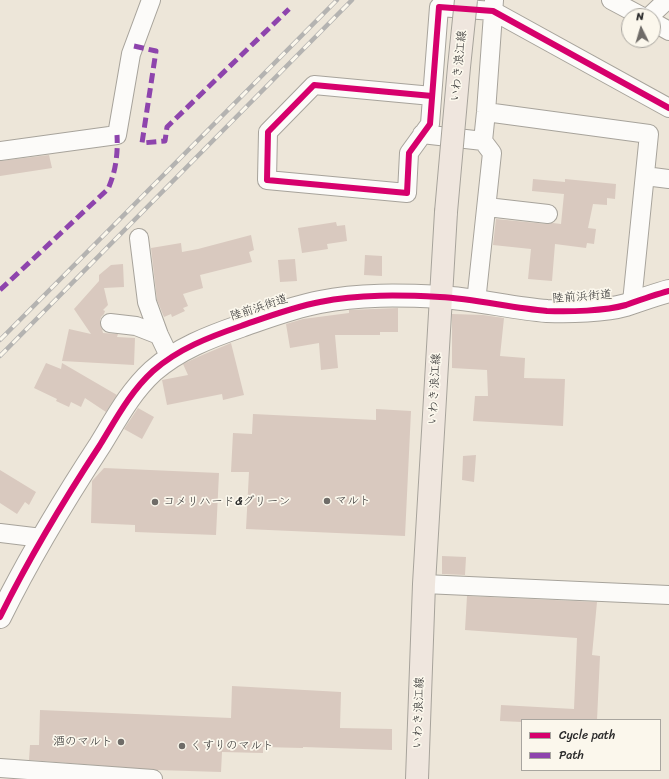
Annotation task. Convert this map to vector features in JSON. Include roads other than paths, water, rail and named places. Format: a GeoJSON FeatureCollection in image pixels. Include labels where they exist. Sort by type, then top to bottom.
{"type":"FeatureCollection","features":[{"type":"Feature","properties":{"kind":"main road","name":"いわき浪江線"},"geometry":{"type":"LineString","coordinates":[[416,779],[424,584],[446,212],[466,0]]}},
{"type":"Feature","properties":{"kind":"street"},"geometry":{"type":"LineString","coordinates":[[0,151],[117,135],[131,54],[152,0]]}},
{"type":"Feature","properties":{"kind":"street"},"geometry":{"type":"LineString","coordinates":[[611,0],[626,8]]}},
{"type":"Feature","properties":{"kind":"street"},"geometry":{"type":"LineString","coordinates":[[658,8],[666,0]]}},
{"type":"Feature","properties":{"kind":"street"},"geometry":{"type":"LineString","coordinates":[[476,302],[492,153],[483,141],[493,5]]}},
{"type":"Feature","properties":{"kind":"street"},"geometry":{"type":"LineString","coordinates":[[432,96],[314,85],[268,132],[267,180],[407,193],[409,154],[430,124],[439,7],[493,5],[669,108]]}},
{"type":"Feature","properties":{"kind":"street"},"geometry":{"type":"LineString","coordinates":[[486,112],[649,134],[632,302]]}},
{"type":"Feature","properties":{"kind":"street"},"geometry":{"type":"LineString","coordinates":[[422,134],[483,141]]}},
{"type":"Feature","properties":{"kind":"street"},"geometry":{"type":"LineString","coordinates":[[645,176],[669,179]]}},
{"type":"Feature","properties":{"kind":"street"},"geometry":{"type":"LineString","coordinates":[[487,206],[548,214]]}},
{"type":"Feature","properties":{"kind":"street"},"geometry":{"type":"LineString","coordinates":[[139,238],[136,265],[159,335],[170,358]]}},
{"type":"Feature","properties":{"kind":"street","name":"陸前浜街道"},"geometry":{"type":"LineString","coordinates":[[0,617],[42,538],[135,389],[170,358],[195,344],[226,331],[289,309],[321,301],[370,296],[441,297],[548,311],[577,311],[624,305],[669,291]]}},
{"type":"Feature","properties":{"kind":"street"},"geometry":{"type":"LineString","coordinates":[[110,323],[136,326],[159,335]]}},
{"type":"Feature","properties":{"kind":"street"},"geometry":{"type":"LineString","coordinates":[[0,533],[42,538]]}},
{"type":"Feature","properties":{"kind":"street"},"geometry":{"type":"LineString","coordinates":[[424,584],[669,595]]}},
{"type":"Feature","properties":{"kind":"street"},"geometry":{"type":"LineString","coordinates":[[0,768],[153,779]]}},
{"type":"Feature","properties":{"kind":"railway"},"geometry":{"type":"LineString","coordinates":[[0,340],[337,0]]}},
{"type":"Feature","properties":{"kind":"railway"},"geometry":{"type":"LineString","coordinates":[[0,356],[352,0]]}},
{"type":"Feature","properties":{"kind":"place","name":"マルト"},"geometry":{"type":"Point","coordinates":[327,501]}},
{"type":"Feature","properties":{"kind":"place","name":"コメリハード&グリーン"},"geometry":{"type":"Point","coordinates":[155,502]}},
{"type":"Feature","properties":{"kind":"place","name":"酒のマルト"},"geometry":{"type":"Point","coordinates":[121,742]}},
{"type":"Feature","properties":{"kind":"place","name":"くすりのマルト"},"geometry":{"type":"Point","coordinates":[182,746]}}]}
